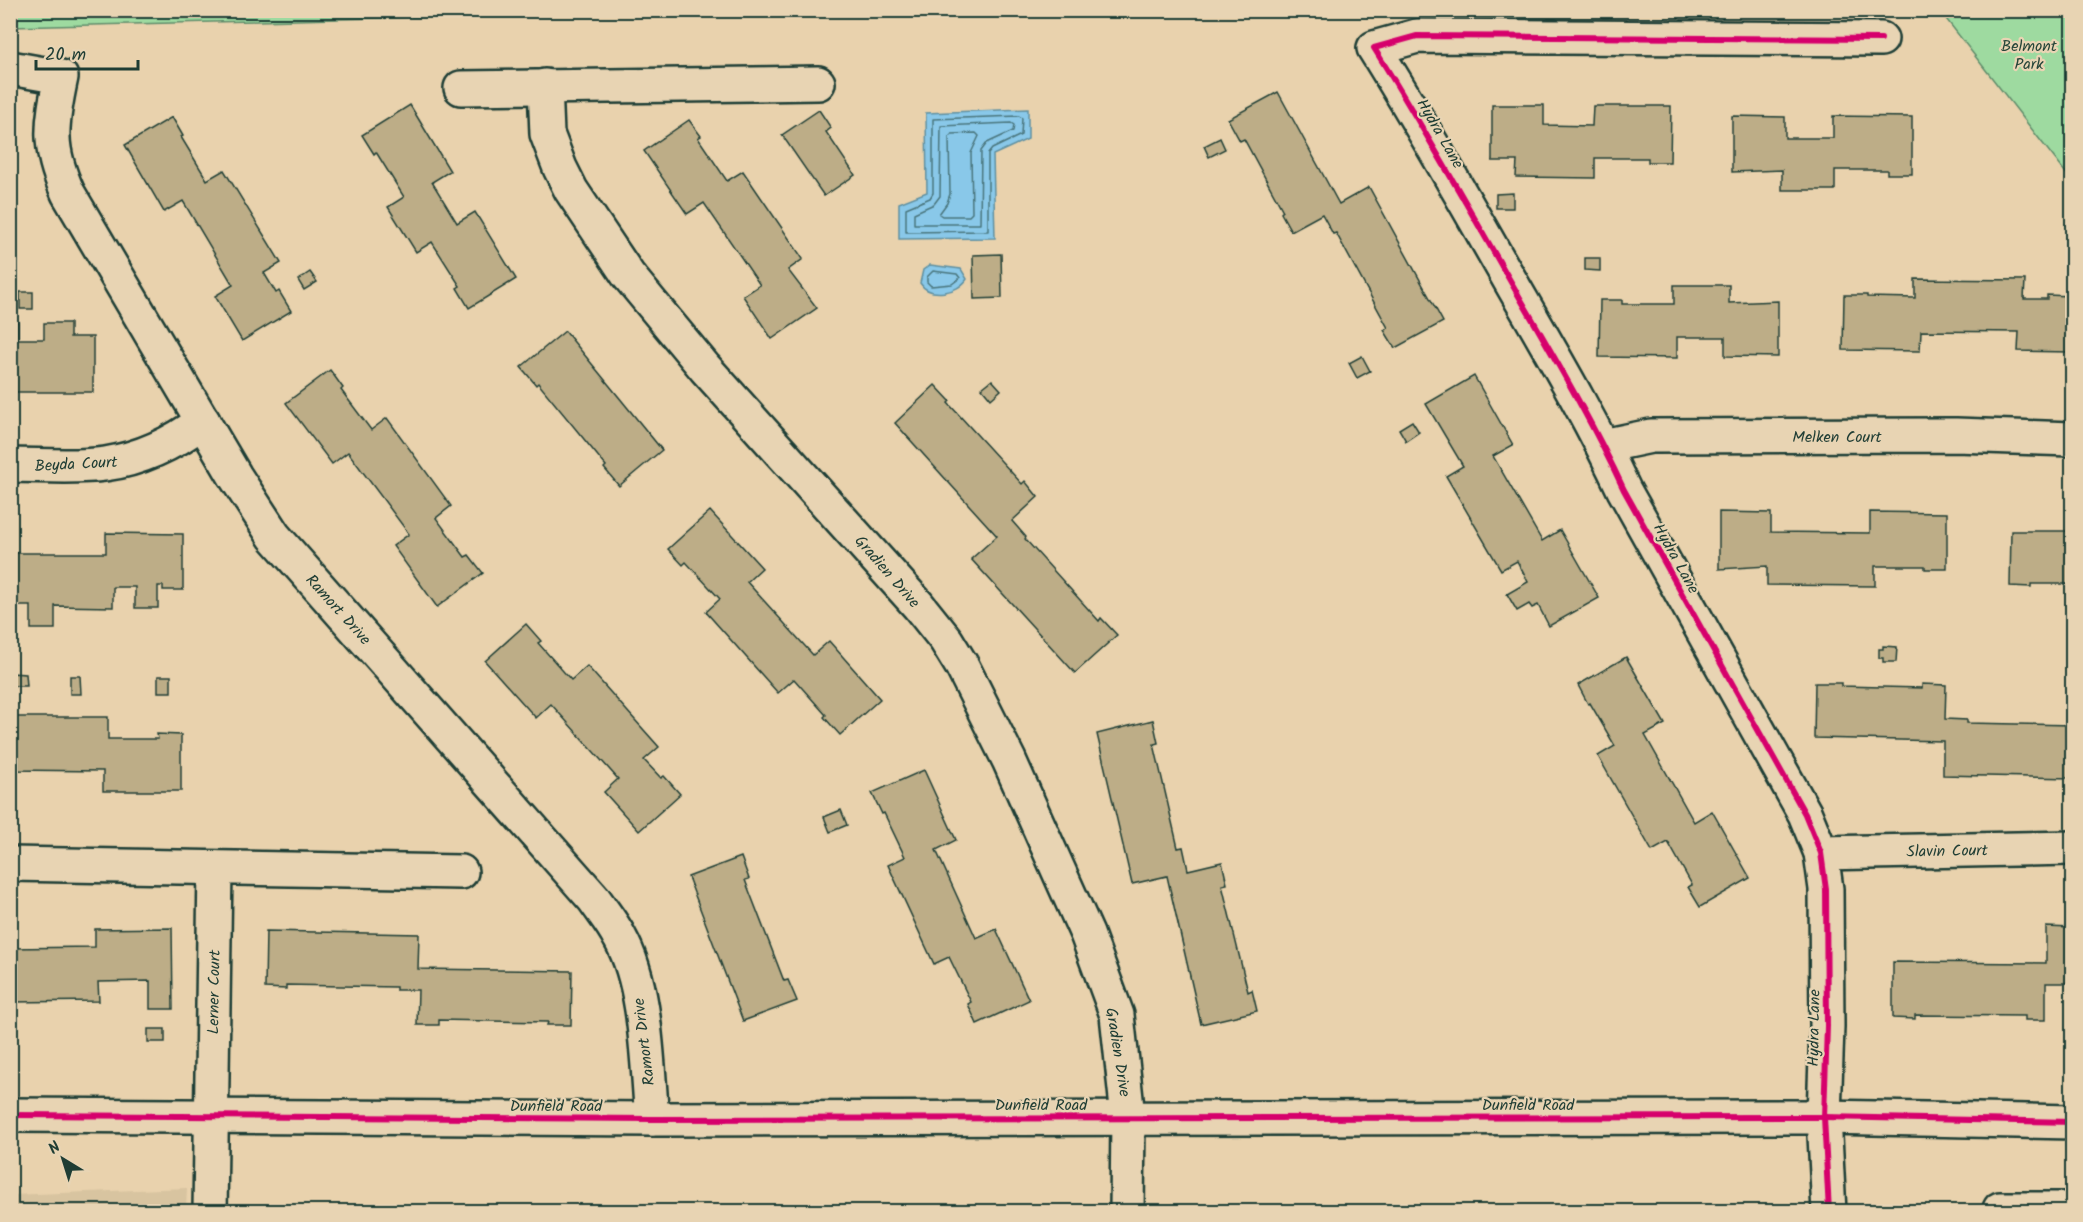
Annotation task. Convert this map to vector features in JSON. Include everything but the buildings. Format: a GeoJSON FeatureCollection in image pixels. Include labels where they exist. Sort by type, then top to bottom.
{"type":"FeatureCollection","features":[{"type":"Feature","properties":{"kind":"street","name":"Hydra Lane"},"geometry":{"type":"LineString","coordinates":[[1829,1212],[1824,1117],[1827,1026],[1826,889],[1821,854],[1805,814],[1624,490],[1604,446],[1432,144],[1374,48],[1417,36],[1881,39]]}},
{"type":"Feature","properties":{"kind":"street","name":"Ramort Drive"},"geometry":{"type":"LineString","coordinates":[[10,68],[61,77],[52,120],[53,150],[68,193],[234,476],[274,536],[594,899],[621,938],[641,1006],[652,1119]]}},
{"type":"Feature","properties":{"kind":"street"},"geometry":{"type":"LineString","coordinates":[[461,88],[818,83]]}},
{"type":"Feature","properties":{"kind":"street","name":"Gradien Drive"},"geometry":{"type":"LineString","coordinates":[[545,86],[547,134],[560,168],[571,190],[628,275],[705,368],[918,605],[946,640],[962,666],[1009,760],[1087,934],[1117,1015],[1128,1117],[1127,1212]]}},
{"type":"Feature","properties":{"kind":"street","name":"Beyda Court"},"geometry":{"type":"LineString","coordinates":[[10,465],[103,465],[128,459],[182,437],[203,421]]}},
{"type":"Feature","properties":{"kind":"street","name":"Melken Court"},"geometry":{"type":"LineString","coordinates":[[1604,446],[1651,436],[1956,435],[2073,439]]}},
{"type":"Feature","properties":{"kind":"street","name":"Slavin Court"},"geometry":{"type":"LineString","coordinates":[[1821,854],[2073,848]]}},
{"type":"Feature","properties":{"kind":"street"},"geometry":{"type":"LineString","coordinates":[[10,864],[461,872]]}},
{"type":"Feature","properties":{"kind":"street","name":"Lerner Court"},"geometry":{"type":"LineString","coordinates":[[210,1212],[215,868]]}},
{"type":"Feature","properties":{"kind":"street","name":"Dunfield Road"},"geometry":{"type":"LineString","coordinates":[[10,1115],[652,1119],[1824,1117],[2073,1122]]}},
{"type":"Feature","properties":{"kind":"street"},"geometry":{"type":"LineString","coordinates":[[2000,1209],[2073,1209]]}},
{"type":"Feature","properties":{"kind":"shaded area"},"geometry":{"type":"Polygon","coordinates":[[[187,1188],[186,1211],[11,1211],[11,1195],[187,1188]]]}},
{"type":"Feature","properties":{"kind":"green space"},"geometry":{"type":"Polygon","coordinates":[[[11,10],[663,10],[663,11],[11,27],[11,10]]]}},
{"type":"Feature","properties":{"kind":"green space","name":"Belmont Park"},"geometry":{"type":"Polygon","coordinates":[[[1940,11],[2072,11],[2072,181],[1940,11]]]}},
{"type":"Feature","properties":{"kind":"water"},"geometry":{"type":"Polygon","coordinates":[[[1028,109],[1028,139],[993,155],[995,238],[899,239],[899,203],[927,192],[926,113],[1028,109]]]}},
{"type":"Feature","properties":{"kind":"water"},"geometry":{"type":"Polygon","coordinates":[[[930,265],[961,269],[967,279],[951,291],[930,291],[920,283],[923,270],[930,265]]]}},
{"type":"Feature","properties":{"kind":"cycle path"},"geometry":{"type":"LineString","coordinates":[[1829,1212],[1824,1117],[1827,1026],[1826,889],[1821,853],[1805,814],[1624,490],[1568,382],[1374,48],[1417,36],[1881,39]]}},
{"type":"Feature","properties":{"kind":"cycle path"},"geometry":{"type":"LineString","coordinates":[[10,1115],[652,1119],[1824,1117],[2072,1122]]}}]}
